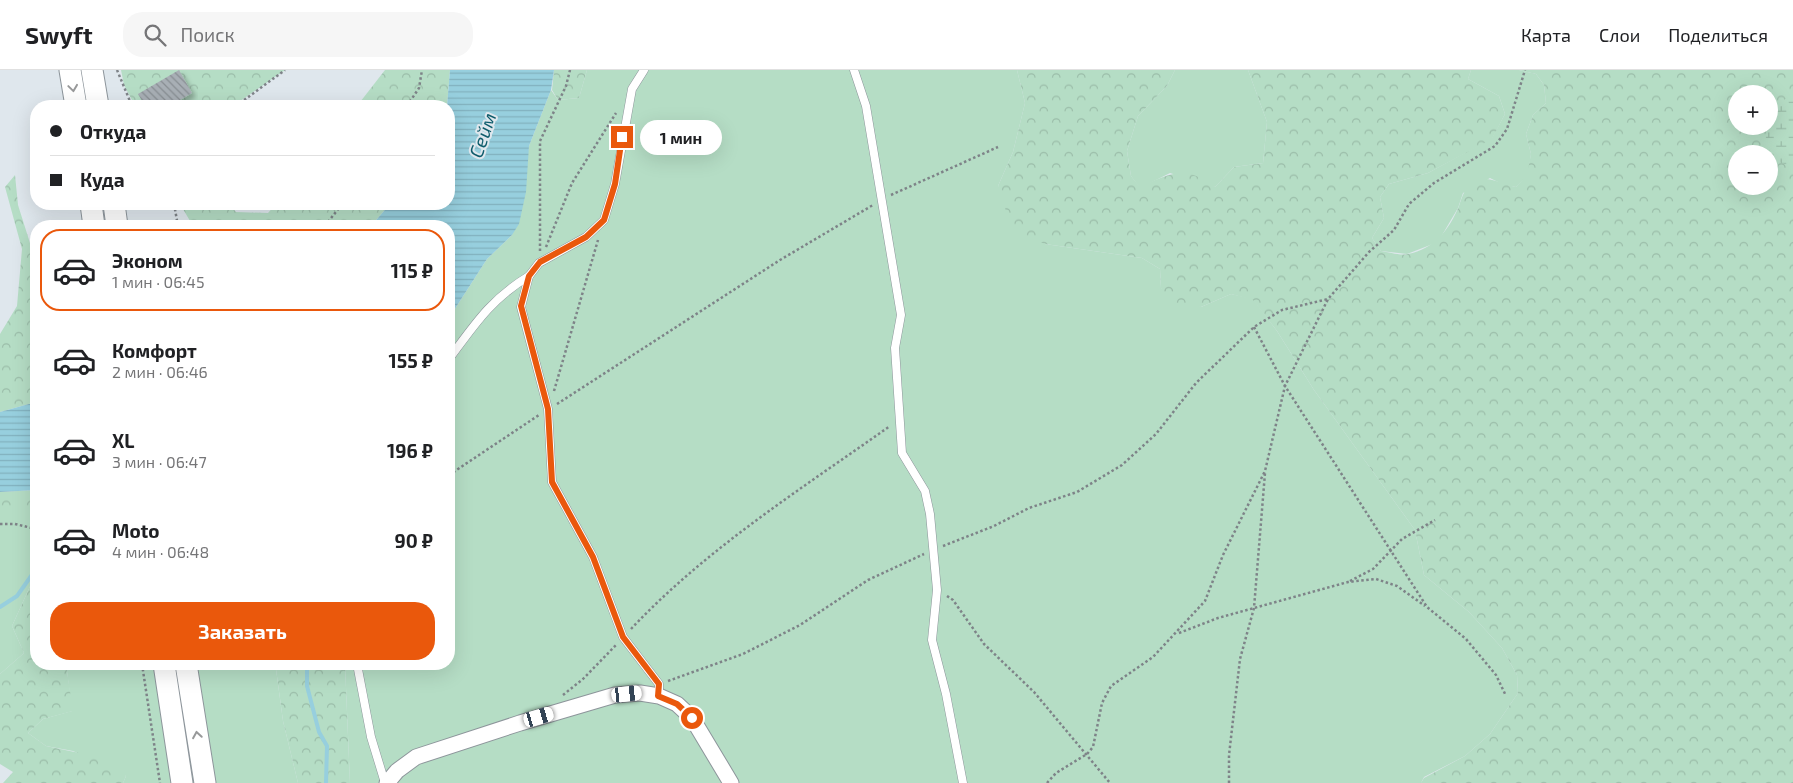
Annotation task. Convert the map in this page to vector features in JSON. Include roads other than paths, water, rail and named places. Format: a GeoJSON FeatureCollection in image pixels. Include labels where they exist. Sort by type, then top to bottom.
{"type":"FeatureCollection","features":[{"type":"Feature","properties":{"kind":"street"},"geometry":{"type":"LineString","coordinates":[[70,70],[75,100]]}},
{"type":"Feature","properties":{"kind":"street"},"geometry":{"type":"LineString","coordinates":[[92,70],[97,100]]}},
{"type":"Feature","properties":{"kind":"street"},"geometry":{"type":"LineString","coordinates":[[165,670],[182,783]]}},
{"type":"Feature","properties":{"kind":"street"},"geometry":{"type":"LineString","coordinates":[[187,670],[205,783]]}},
{"type":"Feature","properties":{"kind":"street"},"geometry":{"type":"LineString","coordinates":[[386,783],[397,771],[416,758],[520,723],[615,695],[659,690],[692,718],[731,783]]}},
{"type":"Feature","properties":{"kind":"lane"},"geometry":{"type":"LineString","coordinates":[[455,351],[488,307],[508,289],[529,276],[540,262],[586,237],[604,220],[615,184],[632,89],[644,70]]}},
{"type":"Feature","properties":{"kind":"lane"},"geometry":{"type":"LineString","coordinates":[[854,70],[866,106],[901,315],[895,348],[902,453],[925,491],[930,514],[937,590],[932,640],[946,694],[963,783]]}},
{"type":"Feature","properties":{"kind":"lane"},"geometry":{"type":"LineString","coordinates":[[529,276],[521,306],[548,409],[552,482],[593,557],[623,637],[659,690]]}},
{"type":"Feature","properties":{"kind":"lane"},"geometry":{"type":"LineString","coordinates":[[358,670],[371,736],[386,783]]}},
{"type":"Feature","properties":{"kind":"water","name":"Сейм"},"geometry":{"type":"Polygon","coordinates":[[[450,70],[554,70],[551,90],[529,146],[526,192],[519,224],[512,235],[487,259],[455,309],[455,220],[376,220],[385,210],[455,210],[455,100],[448,100],[450,70]]]}},
{"type":"Feature","properties":{"kind":"water"},"geometry":{"type":"Polygon","coordinates":[[[30,404],[30,490],[0,492],[0,412],[30,404]]]}},
{"type":"Feature","properties":{"kind":"waterway"},"geometry":{"type":"LineString","coordinates":[[0,607],[17,596],[30,578]]}},
{"type":"Feature","properties":{"kind":"waterway"},"geometry":{"type":"LineString","coordinates":[[307,670],[307,686],[319,732],[327,746],[326,783]]}}]}
